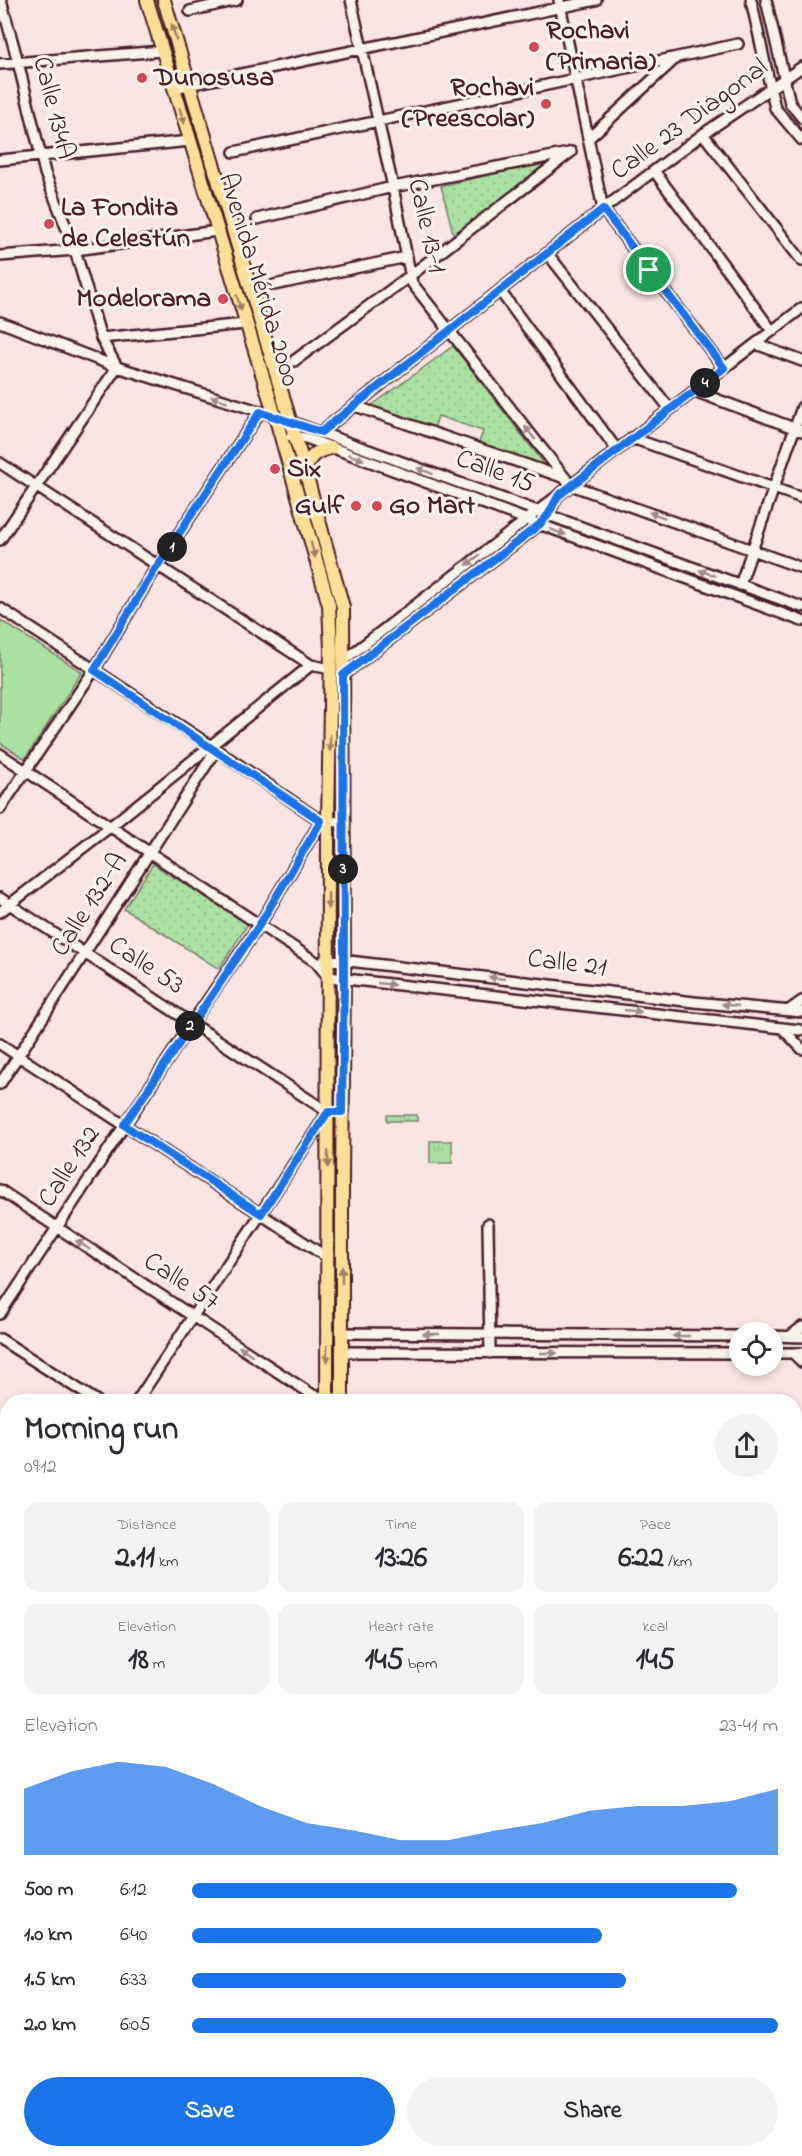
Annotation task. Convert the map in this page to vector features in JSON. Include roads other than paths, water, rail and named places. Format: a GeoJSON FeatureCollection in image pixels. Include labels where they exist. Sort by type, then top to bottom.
{"type":"FeatureCollection","features":[{"type":"Feature","properties":{"kind":"main road","name":"Avenida Mérida 2000"},"geometry":{"type":"LineString","coordinates":[[147,0],[275,416],[329,605],[331,669],[322,960],[328,977],[326,1394]]}},
{"type":"Feature","properties":{"kind":"main road","name":"Avenida Mérida 2000"},"geometry":{"type":"LineString","coordinates":[[164,0],[291,422],[343,607],[342,1394]]}},
{"type":"Feature","properties":{"kind":"main road"},"geometry":{"type":"LineString","coordinates":[[305,470],[310,456],[331,448]]}},
{"type":"Feature","properties":{"kind":"street","name":"Calle 134A"},"geometry":{"type":"LineString","coordinates":[[1,0],[45,173],[75,250],[101,338],[117,367]]}},
{"type":"Feature","properties":{"kind":"street"},"geometry":{"type":"LineString","coordinates":[[190,10],[237,0]]}},
{"type":"Feature","properties":{"kind":"street","name":"Calle 13-1"},"geometry":{"type":"LineString","coordinates":[[351,0],[412,283],[569,482]]}},
{"type":"Feature","properties":{"kind":"street"},"geometry":{"type":"LineString","coordinates":[[174,88],[362,49],[560,4],[596,0]]}},
{"type":"Feature","properties":{"kind":"street"},"geometry":{"type":"LineString","coordinates":[[751,0],[775,108],[802,140]]}},
{"type":"Feature","properties":{"kind":"street"},"geometry":{"type":"LineString","coordinates":[[766,0],[790,103],[802,118]]}},
{"type":"Feature","properties":{"kind":"street"},"geometry":{"type":"LineString","coordinates":[[560,4],[603,209],[724,368]]}},
{"type":"Feature","properties":{"kind":"street"},"geometry":{"type":"LineString","coordinates":[[234,153],[378,120],[738,44]]}},
{"type":"Feature","properties":{"kind":"street"},"geometry":{"type":"LineString","coordinates":[[0,64],[162,51]]}},
{"type":"Feature","properties":{"kind":"street"},"geometry":{"type":"LineString","coordinates":[[588,139],[676,58]]}},
{"type":"Feature","properties":{"kind":"street","name":"Calle 23 Diagonal"},"geometry":{"type":"LineString","coordinates":[[321,432],[603,209],[703,134],[802,67]]}},
{"type":"Feature","properties":{"kind":"street"},"geometry":{"type":"LineString","coordinates":[[703,134],[802,261]]}},
{"type":"Feature","properties":{"kind":"street"},"geometry":{"type":"LineString","coordinates":[[0,160],[190,141]]}},
{"type":"Feature","properties":{"kind":"street"},"geometry":{"type":"LineString","coordinates":[[257,219],[393,188],[572,152],[294,361]]}},
{"type":"Feature","properties":{"kind":"street"},"geometry":{"type":"LineString","coordinates":[[655,172],[772,331]]}},
{"type":"Feature","properties":{"kind":"street"},"geometry":{"type":"LineString","coordinates":[[0,256],[75,250],[217,231]]}},
{"type":"Feature","properties":{"kind":"street"},"geometry":{"type":"LineString","coordinates":[[548,254],[670,409]]}},
{"type":"Feature","properties":{"kind":"street"},"geometry":{"type":"LineString","coordinates":[[274,285],[407,257]]}},
{"type":"Feature","properties":{"kind":"street"},"geometry":{"type":"LineString","coordinates":[[500,291],[617,450]]}},
{"type":"Feature","properties":{"kind":"street"},"geometry":{"type":"LineString","coordinates":[[343,675],[539,525],[569,482],[617,450],[802,308]]}},
{"type":"Feature","properties":{"kind":"street","name":"Calle 15"},"geometry":{"type":"LineString","coordinates":[[0,322],[117,367],[321,432],[802,607]]}},
{"type":"Feature","properties":{"kind":"street"},"geometry":{"type":"LineString","coordinates":[[101,338],[245,324]]}},
{"type":"Feature","properties":{"kind":"street"},"geometry":{"type":"LineString","coordinates":[[756,344],[802,361]]}},
{"type":"Feature","properties":{"kind":"street"},"geometry":{"type":"LineString","coordinates":[[0,540],[117,367]]}},
{"type":"Feature","properties":{"kind":"street"},"geometry":{"type":"LineString","coordinates":[[694,391],[798,429]]}},
{"type":"Feature","properties":{"kind":"street"},"geometry":{"type":"LineString","coordinates":[[354,406],[752,548],[802,568]]}},
{"type":"Feature","properties":{"kind":"street"},"geometry":{"type":"LineString","coordinates":[[740,585],[773,488],[798,429],[802,407]]}},
{"type":"Feature","properties":{"kind":"street"},"geometry":{"type":"LineString","coordinates":[[0,810],[94,670],[260,412]]}},
{"type":"Feature","properties":{"kind":"street","name":"Calle 15"},"geometry":{"type":"LineString","coordinates":[[280,434],[295,436],[331,448],[802,621]]}},
{"type":"Feature","properties":{"kind":"street"},"geometry":{"type":"LineString","coordinates":[[632,438],[802,498]]}},
{"type":"Feature","properties":{"kind":"street"},"geometry":{"type":"LineString","coordinates":[[0,463],[311,665],[331,669]]}},
{"type":"Feature","properties":{"kind":"street"},"geometry":{"type":"LineString","coordinates":[[344,660],[535,511],[558,496]]}},
{"type":"Feature","properties":{"kind":"street"},"geometry":{"type":"LineString","coordinates":[[0,608],[325,822],[343,822]]}},
{"type":"Feature","properties":{"kind":"street"},"geometry":{"type":"LineString","coordinates":[[0,912],[214,748],[311,665]]}},
{"type":"Feature","properties":{"kind":"street","name":"Calle 132-A"},"geometry":{"type":"LineString","coordinates":[[0,1084],[151,852],[214,748]]}},
{"type":"Feature","properties":{"kind":"street"},"geometry":{"type":"LineString","coordinates":[[0,754],[260,924],[322,960]]}},
{"type":"Feature","properties":{"kind":"street","name":"Calle 132"},"geometry":{"type":"LineString","coordinates":[[0,1314],[260,924],[325,822]]}},
{"type":"Feature","properties":{"kind":"street","name":"Calle 53"},"geometry":{"type":"LineString","coordinates":[[0,898],[328,1112]]}},
{"type":"Feature","properties":{"kind":"street","name":"Calle 21"},"geometry":{"type":"LineString","coordinates":[[322,960],[344,960],[802,1012]]}},
{"type":"Feature","properties":{"kind":"street","name":"Calle 21"},"geometry":{"type":"LineString","coordinates":[[328,977],[801,1032]]}},
{"type":"Feature","properties":{"kind":"street"},"geometry":{"type":"LineString","coordinates":[[575,1004],[576,988]]}},
{"type":"Feature","properties":{"kind":"street"},"geometry":{"type":"LineString","coordinates":[[788,1011],[802,1001]]}},
{"type":"Feature","properties":{"kind":"street"},"geometry":{"type":"LineString","coordinates":[[801,1032],[799,1023],[802,1012]]}},
{"type":"Feature","properties":{"kind":"street"},"geometry":{"type":"LineString","coordinates":[[782,1028],[802,1049]]}},
{"type":"Feature","properties":{"kind":"street"},"geometry":{"type":"LineString","coordinates":[[0,1044],[328,1258]]}},
{"type":"Feature","properties":{"kind":"street"},"geometry":{"type":"LineString","coordinates":[[142,1394],[328,1112],[342,1112]]}},
{"type":"Feature","properties":{"kind":"street","name":"Calle 57"},"geometry":{"type":"LineString","coordinates":[[0,1190],[311,1394]]}},
{"type":"Feature","properties":{"kind":"street"},"geometry":{"type":"LineString","coordinates":[[488,1224],[490,1353]]}},
{"type":"Feature","properties":{"kind":"street"},"geometry":{"type":"LineString","coordinates":[[790,1336],[802,1327]]}},
{"type":"Feature","properties":{"kind":"street"},"geometry":{"type":"LineString","coordinates":[[342,1333],[729,1336]]}},
{"type":"Feature","properties":{"kind":"street"},"geometry":{"type":"LineString","coordinates":[[783,1336],[802,1336]]}},
{"type":"Feature","properties":{"kind":"street"},"geometry":{"type":"LineString","coordinates":[[0,1339],[86,1394]]}},
{"type":"Feature","properties":{"kind":"street"},"geometry":{"type":"LineString","coordinates":[[342,1352],[729,1353]]}},
{"type":"Feature","properties":{"kind":"street"},"geometry":{"type":"LineString","coordinates":[[798,1353],[802,1362]]}},
{"type":"Feature","properties":{"kind":"place","name":"Rochavi (Primaria)"},"geometry":{"type":"Point","coordinates":[534,47]}},
{"type":"Feature","properties":{"kind":"place","name":"Dunosusa"},"geometry":{"type":"Point","coordinates":[142,78]}},
{"type":"Feature","properties":{"kind":"place","name":"Rochavi (Preescolar)"},"geometry":{"type":"Point","coordinates":[546,104]}},
{"type":"Feature","properties":{"kind":"place","name":"La Fondita de Celestún"},"geometry":{"type":"Point","coordinates":[49,224]}},
{"type":"Feature","properties":{"kind":"place","name":"Modelorama"},"geometry":{"type":"Point","coordinates":[223,299]}},
{"type":"Feature","properties":{"kind":"place","name":"Six"},"geometry":{"type":"Point","coordinates":[275,469]}},
{"type":"Feature","properties":{"kind":"place","name":"Gulf"},"geometry":{"type":"Point","coordinates":[356,506]}},
{"type":"Feature","properties":{"kind":"place","name":"Go Mart"},"geometry":{"type":"Point","coordinates":[377,506]}}]}
